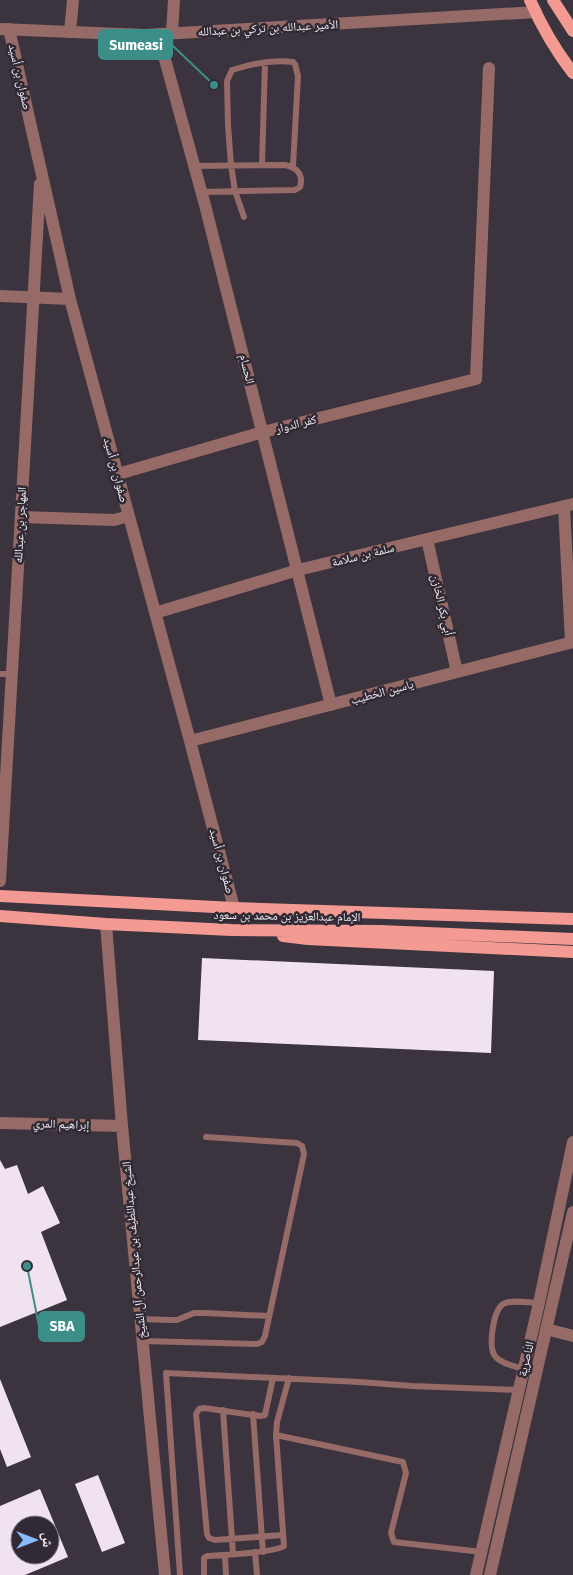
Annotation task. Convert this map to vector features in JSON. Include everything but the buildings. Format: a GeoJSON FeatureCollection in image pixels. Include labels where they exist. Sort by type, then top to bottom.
{"type":"FeatureCollection","features":[{"type":"Feature","properties":{"kind":"main road"},"geometry":{"type":"LineString","coordinates":[[552,0],[573,31]]}},
{"type":"Feature","properties":{"kind":"main road"},"geometry":{"type":"LineString","coordinates":[[533,6],[565,62],[573,72]]}},
{"type":"Feature","properties":{"kind":"main road","name":"الإمام عبدالعزيز بن محمد بن سعود"},"geometry":{"type":"LineString","coordinates":[[0,896],[234,908],[573,919]]}},
{"type":"Feature","properties":{"kind":"main road","name":"الإمام عبدالعزيز بن محمد بن سعود"},"geometry":{"type":"LineString","coordinates":[[0,916],[106,924],[231,930],[380,931],[573,939]]}},
{"type":"Feature","properties":{"kind":"main road"},"geometry":{"type":"LineString","coordinates":[[231,930],[308,939],[573,952]]}},
{"type":"Feature","properties":{"kind":"street"},"geometry":{"type":"LineString","coordinates":[[70,32],[73,0]]}},
{"type":"Feature","properties":{"kind":"street"},"geometry":{"type":"LineString","coordinates":[[172,33],[174,0]]}},
{"type":"Feature","properties":{"kind":"street","name":"الأمير عبدالله بن تركي بن عبدالله"},"geometry":{"type":"LineString","coordinates":[[5,29],[158,34],[533,6]]}},
{"type":"Feature","properties":{"kind":"street","name":"صفوان بن أسيد"},"geometry":{"type":"LineString","coordinates":[[5,29],[41,170],[70,299],[234,908]]}},
{"type":"Feature","properties":{"kind":"street","name":"الحسام"},"geometry":{"type":"LineString","coordinates":[[158,34],[263,432],[331,705]]}},
{"type":"Feature","properties":{"kind":"street","name":"كفر الدوار"},"geometry":{"type":"LineString","coordinates":[[118,474],[263,432],[476,379],[489,68]]}},
{"type":"Feature","properties":{"kind":"street","name":"المهاجر بن عبدالله"},"geometry":{"type":"LineString","coordinates":[[0,881],[6,674],[20,517],[41,170]]}},
{"type":"Feature","properties":{"kind":"street"},"geometry":{"type":"LineString","coordinates":[[0,296],[70,299]]}},
{"type":"Feature","properties":{"kind":"street"},"geometry":{"type":"LineString","coordinates":[[568,505],[572,642]]}},
{"type":"Feature","properties":{"kind":"street","name":"سلمة بن سلامة"},"geometry":{"type":"LineString","coordinates":[[155,613],[298,570],[568,505]]}},
{"type":"Feature","properties":{"kind":"street"},"geometry":{"type":"LineString","coordinates":[[20,517],[114,520],[129,516]]}},
{"type":"Feature","properties":{"kind":"street","name":"أبي بكر الخازن"},"geometry":{"type":"LineString","coordinates":[[427,539],[457,672]]}},
{"type":"Feature","properties":{"kind":"street","name":"ياسين الخطيب"},"geometry":{"type":"LineString","coordinates":[[190,741],[572,642]]}},
{"type":"Feature","properties":{"kind":"street","name":"الشيخ عبداللطيف بن عبدالرحمن آل الشيخ"},"geometry":{"type":"LineString","coordinates":[[106,924],[122,1126],[165,1575]]}},
{"type":"Feature","properties":{"kind":"street","name":"إبراهيم المري"},"geometry":{"type":"LineString","coordinates":[[0,1123],[122,1126]]}},
{"type":"Feature","properties":{"kind":"street","name":"الناصرية"},"geometry":{"type":"LineString","coordinates":[[476,1575],[539,1303],[573,1142]]}},
{"type":"Feature","properties":{"kind":"street","name":"الناصرية"},"geometry":{"type":"LineString","coordinates":[[490,1575],[573,1214]]}},
{"type":"Feature","properties":{"kind":"street"},"geometry":{"type":"LineString","coordinates":[[546,1330],[573,1336]]}},
{"type":"Feature","properties":{"kind":"lane"},"geometry":{"type":"LineString","coordinates":[[244,217],[235,191],[231,166],[227,81],[232,70],[242,66],[282,60],[293,62],[298,76],[293,166]]}},
{"type":"Feature","properties":{"kind":"lane"},"geometry":{"type":"LineString","coordinates":[[262,165],[266,63]]}},
{"type":"Feature","properties":{"kind":"lane"},"geometry":{"type":"LineString","coordinates":[[194,166],[293,166],[300,173],[302,183],[295,190],[201,192]]}},
{"type":"Feature","properties":{"kind":"lane"},"geometry":{"type":"LineString","coordinates":[[143,1340],[257,1344],[262,1342],[265,1336],[304,1154],[302,1146],[297,1143],[206,1138]]}},
{"type":"Feature","properties":{"kind":"lane"},"geometry":{"type":"LineString","coordinates":[[524,1369],[501,1361],[494,1356],[492,1347],[494,1321],[497,1311],[503,1304],[512,1302],[539,1303]]}},
{"type":"Feature","properties":{"kind":"lane"},"geometry":{"type":"LineString","coordinates":[[141,1319],[177,1320],[194,1313],[269,1316]]}},
{"type":"Feature","properties":{"kind":"lane"},"geometry":{"type":"LineString","coordinates":[[180,1575],[166,1373],[519,1390]]}},
{"type":"Feature","properties":{"kind":"lane"},"geometry":{"type":"LineString","coordinates":[[273,1378],[265,1415],[260,1416],[204,1408],[199,1409],[196,1414],[209,1538],[215,1540],[284,1535]]}},
{"type":"Feature","properties":{"kind":"lane"},"geometry":{"type":"LineString","coordinates":[[204,1575],[204,1558],[206,1556],[263,1552],[280,1549],[284,1546],[276,1435],[280,1407],[289,1378]]}},
{"type":"Feature","properties":{"kind":"lane"},"geometry":{"type":"LineString","coordinates":[[223,1410],[233,1554]]}},
{"type":"Feature","properties":{"kind":"lane"},"geometry":{"type":"LineString","coordinates":[[253,1414],[263,1552]]}},
{"type":"Feature","properties":{"kind":"lane"},"geometry":{"type":"LineString","coordinates":[[276,1435],[403,1462],[406,1473],[391,1533],[394,1542],[482,1552]]}},
{"type":"Feature","properties":{"kind":"lane"},"geometry":{"type":"LineString","coordinates":[[255,1552],[257,1575]]}},
{"type":"Feature","properties":{"kind":"lane"},"geometry":{"type":"LineString","coordinates":[[224,1555],[226,1575]]}},
{"type":"Feature","properties":{"kind":"place","name":"Sumeasi"},"geometry":{"type":"Point","coordinates":[214,85]}},
{"type":"Feature","properties":{"kind":"place","name":"SBA"},"geometry":{"type":"Point","coordinates":[27,1266]}}]}
